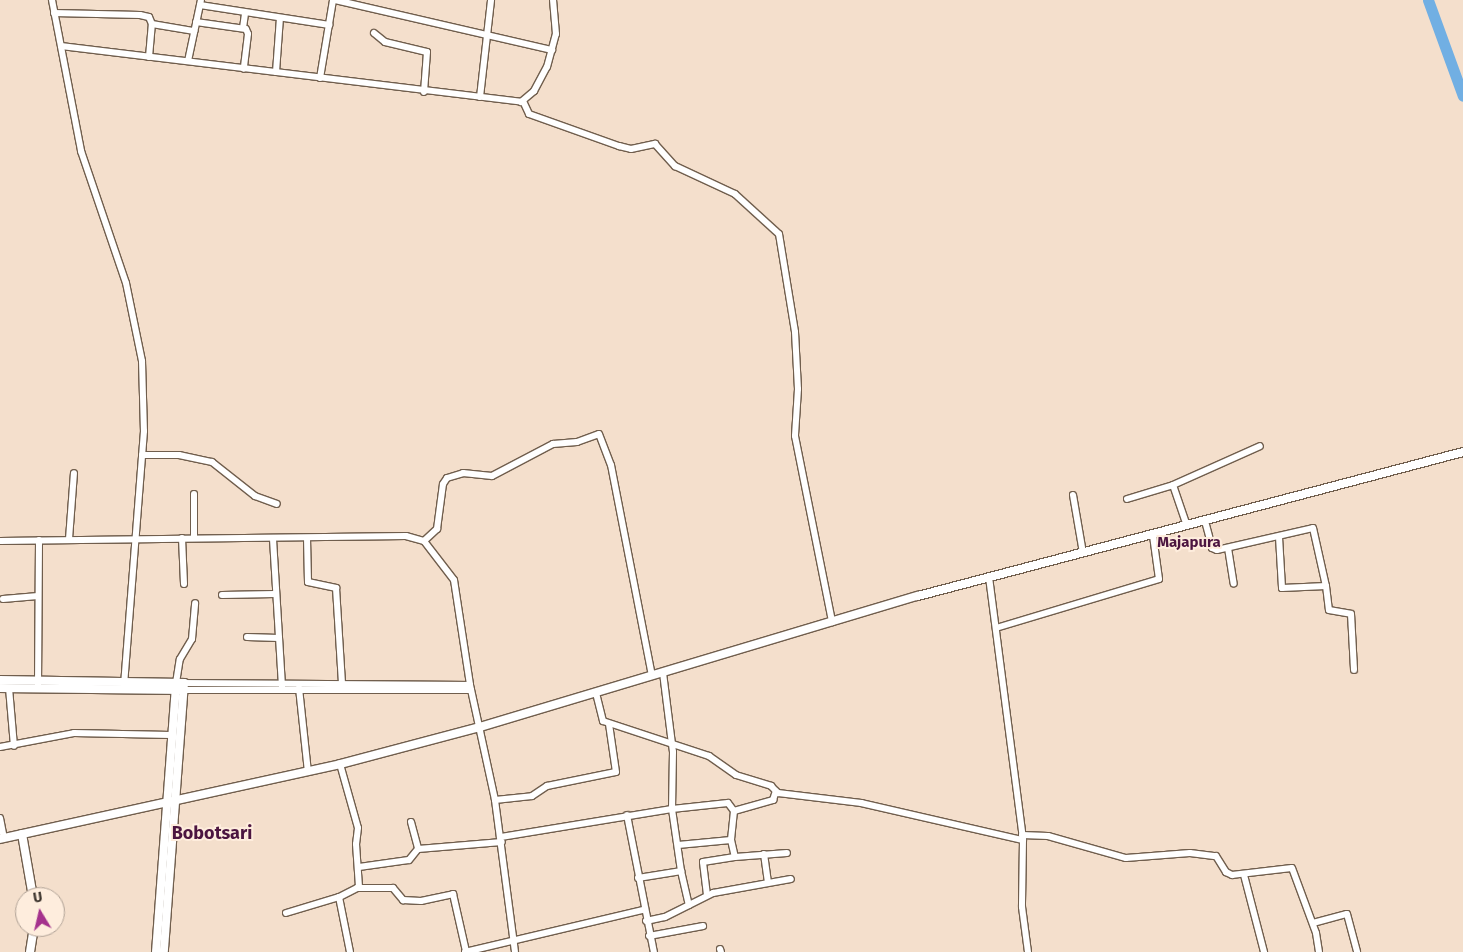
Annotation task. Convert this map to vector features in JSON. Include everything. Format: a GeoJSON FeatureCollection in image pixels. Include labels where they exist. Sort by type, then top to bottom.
{"type":"FeatureCollection","features":[{"type":"Feature","properties":{"kind":"main road"},"geometry":{"type":"LineString","coordinates":[[2,839],[340,764],[480,727],[990,577],[1461,455]]}},
{"type":"Feature","properties":{"kind":"main road"},"geometry":{"type":"LineString","coordinates":[[0,680],[38,684],[184,686],[164,952]]}},
{"type":"Feature","properties":{"kind":"main road"},"geometry":{"type":"LineString","coordinates":[[0,688],[38,684]]}},
{"type":"Feature","properties":{"kind":"main road"},"geometry":{"type":"LineString","coordinates":[[156,952],[175,686]]}},
{"type":"Feature","properties":{"kind":"main road"},"geometry":{"type":"LineString","coordinates":[[22,834],[32,887]]}},
{"type":"Feature","properties":{"kind":"main road"},"geometry":{"type":"LineString","coordinates":[[30,952],[32,937]]}},
{"type":"Feature","properties":{"kind":"street"},"geometry":{"type":"LineString","coordinates":[[52,0],[80,151],[126,283],[137,328],[144,391],[142,455],[124,686]]}},
{"type":"Feature","properties":{"kind":"street"},"geometry":{"type":"LineString","coordinates":[[320,78],[334,0],[552,50]]}},
{"type":"Feature","properties":{"kind":"street"},"geometry":{"type":"LineString","coordinates":[[480,97],[489,37],[491,0]]}},
{"type":"Feature","properties":{"kind":"street"},"geometry":{"type":"LineString","coordinates":[[523,101],[544,75],[552,50],[556,26],[553,0]]}},
{"type":"Feature","properties":{"kind":"street"},"geometry":{"type":"LineString","coordinates":[[188,61],[200,3],[246,13],[329,25]]}},
{"type":"Feature","properties":{"kind":"street"},"geometry":{"type":"LineString","coordinates":[[54,13],[140,15],[149,17],[152,24],[149,57]]}},
{"type":"Feature","properties":{"kind":"street"},"geometry":{"type":"LineString","coordinates":[[243,28],[246,13]]}},
{"type":"Feature","properties":{"kind":"street"},"geometry":{"type":"LineString","coordinates":[[276,72],[280,18]]}},
{"type":"Feature","properties":{"kind":"street"},"geometry":{"type":"LineString","coordinates":[[196,22],[243,28],[248,34],[244,69]]}},
{"type":"Feature","properties":{"kind":"street"},"geometry":{"type":"LineString","coordinates":[[152,24],[194,31]]}},
{"type":"Feature","properties":{"kind":"street"},"geometry":{"type":"LineString","coordinates":[[374,33],[385,42],[427,52],[424,92]]}},
{"type":"Feature","properties":{"kind":"street"},"geometry":{"type":"LineString","coordinates":[[61,46],[424,92],[523,101]]}},
{"type":"Feature","properties":{"kind":"street"},"geometry":{"type":"LineString","coordinates":[[523,101],[529,114],[619,146],[631,149],[655,144],[675,166],[735,194],[779,234],[794,332],[798,389],[795,436],[832,622]]}},
{"type":"Feature","properties":{"kind":"street"},"geometry":{"type":"LineString","coordinates":[[424,541],[437,529],[443,484],[447,478],[463,473],[492,476],[553,444],[577,442],[599,434],[611,465],[652,676]]}},
{"type":"Feature","properties":{"kind":"street"},"geometry":{"type":"LineString","coordinates":[[1128,499],[1172,485],[1260,446]]}},
{"type":"Feature","properties":{"kind":"street"},"geometry":{"type":"LineString","coordinates":[[142,455],[179,455],[212,462],[248,492],[277,504]]}},
{"type":"Feature","properties":{"kind":"street"},"geometry":{"type":"LineString","coordinates":[[69,539],[74,473]]}},
{"type":"Feature","properties":{"kind":"street"},"geometry":{"type":"LineString","coordinates":[[1172,485],[1187,526]]}},
{"type":"Feature","properties":{"kind":"street"},"geometry":{"type":"LineString","coordinates":[[194,494],[194,537]]}},
{"type":"Feature","properties":{"kind":"street"},"geometry":{"type":"LineString","coordinates":[[1073,495],[1083,553]]}},
{"type":"Feature","properties":{"kind":"street"},"geometry":{"type":"LineString","coordinates":[[1206,521],[1212,548],[1216,550],[1313,528],[1330,610],[1352,615],[1354,670]]}},
{"type":"Feature","properties":{"kind":"street"},"geometry":{"type":"LineString","coordinates":[[0,541],[136,537],[273,539],[406,536],[424,541],[454,580],[470,687],[495,800],[515,952]]}},
{"type":"Feature","properties":{"kind":"street"},"geometry":{"type":"LineString","coordinates":[[996,628],[1159,579],[1153,536]]}},
{"type":"Feature","properties":{"kind":"street"},"geometry":{"type":"LineString","coordinates":[[1279,537],[1282,588],[1326,586]]}},
{"type":"Feature","properties":{"kind":"street"},"geometry":{"type":"LineString","coordinates":[[182,538],[184,584]]}},
{"type":"Feature","properties":{"kind":"street"},"geometry":{"type":"LineString","coordinates":[[307,538],[308,582],[336,588],[342,683]]}},
{"type":"Feature","properties":{"kind":"street"},"geometry":{"type":"LineString","coordinates":[[273,539],[282,686]]}},
{"type":"Feature","properties":{"kind":"street"},"geometry":{"type":"LineString","coordinates":[[38,684],[39,540]]}},
{"type":"Feature","properties":{"kind":"street"},"geometry":{"type":"LineString","coordinates":[[1228,548],[1234,584]]}},
{"type":"Feature","properties":{"kind":"street"},"geometry":{"type":"LineString","coordinates":[[990,577],[1023,838],[1022,907],[1028,952]]}},
{"type":"Feature","properties":{"kind":"street"},"geometry":{"type":"LineString","coordinates":[[222,595],[275,594]]}},
{"type":"Feature","properties":{"kind":"street"},"geometry":{"type":"LineString","coordinates":[[3,599],[38,596]]}},
{"type":"Feature","properties":{"kind":"street"},"geometry":{"type":"LineString","coordinates":[[175,686],[180,659],[192,639],[196,603]]}},
{"type":"Feature","properties":{"kind":"street"},"geometry":{"type":"LineString","coordinates":[[247,637],[278,638]]}},
{"type":"Feature","properties":{"kind":"street"},"geometry":{"type":"LineString","coordinates":[[663,673],[671,744],[672,808],[681,871],[689,904]]}},
{"type":"Feature","properties":{"kind":"street"},"geometry":{"type":"LineString","coordinates":[[184,686],[282,686],[342,683],[470,687]]}},
{"type":"Feature","properties":{"kind":"street"},"geometry":{"type":"LineString","coordinates":[[282,686],[299,688],[470,687]]}},
{"type":"Feature","properties":{"kind":"street"},"geometry":{"type":"LineString","coordinates":[[9,688],[14,746]]}},
{"type":"Feature","properties":{"kind":"street"},"geometry":{"type":"LineString","coordinates":[[299,688],[308,772]]}},
{"type":"Feature","properties":{"kind":"street"},"geometry":{"type":"LineString","coordinates":[[596,693],[599,716],[609,724],[708,756],[736,775],[771,786],[776,791],[862,803],[1023,838],[1048,836],[1126,858],[1190,853],[1216,856],[1226,872],[1244,875],[1292,868],[1313,923],[1320,952]]}},
{"type":"Feature","properties":{"kind":"street"},"geometry":{"type":"LineString","coordinates":[[495,800],[532,796],[547,786],[616,772],[609,724]]}},
{"type":"Feature","properties":{"kind":"street"},"geometry":{"type":"LineString","coordinates":[[0,747],[14,746],[74,733],[171,735]]}},
{"type":"Feature","properties":{"kind":"street"},"geometry":{"type":"LineString","coordinates":[[340,764],[358,828],[356,844],[359,867],[357,888]]}},
{"type":"Feature","properties":{"kind":"street"},"geometry":{"type":"LineString","coordinates":[[734,811],[773,800],[776,791]]}},
{"type":"Feature","properties":{"kind":"street"},"geometry":{"type":"LineString","coordinates":[[359,867],[409,860],[418,849],[501,840],[627,815],[723,802],[732,806],[734,811],[732,840],[735,857]]}},
{"type":"Feature","properties":{"kind":"street"},"geometry":{"type":"LineString","coordinates":[[627,815],[643,910],[654,952]]}},
{"type":"Feature","properties":{"kind":"street"},"geometry":{"type":"LineString","coordinates":[[0,818],[2,839]]}},
{"type":"Feature","properties":{"kind":"street"},"geometry":{"type":"LineString","coordinates":[[411,822],[418,849]]}},
{"type":"Feature","properties":{"kind":"street"},"geometry":{"type":"LineString","coordinates":[[678,845],[732,840]]}},
{"type":"Feature","properties":{"kind":"street"},"geometry":{"type":"LineString","coordinates":[[707,895],[703,862],[735,857],[787,853]]}},
{"type":"Feature","properties":{"kind":"street"},"geometry":{"type":"LineString","coordinates":[[764,854],[768,882]]}},
{"type":"Feature","properties":{"kind":"street"},"geometry":{"type":"LineString","coordinates":[[638,878],[681,871]]}},
{"type":"Feature","properties":{"kind":"street"},"geometry":{"type":"LineString","coordinates":[[1244,875],[1264,952]]}},
{"type":"Feature","properties":{"kind":"street"},"geometry":{"type":"LineString","coordinates":[[646,921],[665,916],[707,895],[768,882],[791,880]]}},
{"type":"Feature","properties":{"kind":"street"},"geometry":{"type":"LineString","coordinates":[[286,913],[339,897],[357,888],[396,888],[403,900],[421,901],[453,894],[465,952],[514,942],[643,910]]}},
{"type":"Feature","properties":{"kind":"street"},"geometry":{"type":"LineString","coordinates":[[339,897],[350,952]]}},
{"type":"Feature","properties":{"kind":"street"},"geometry":{"type":"LineString","coordinates":[[1313,923],[1347,914],[1357,952]]}},
{"type":"Feature","properties":{"kind":"street"},"geometry":{"type":"LineString","coordinates":[[650,936],[703,926]]}},
{"type":"Feature","properties":{"kind":"waterway"},"geometry":{"type":"LineString","coordinates":[[1428,0],[1463,96]]}},
{"type":"Feature","properties":{"kind":"district","name":"Majapura"},"geometry":{"type":"Point","coordinates":[1189,543]}},
{"type":"Feature","properties":{"kind":"district","name":"Bobotsari"},"geometry":{"type":"Point","coordinates":[212,833]}}]}
